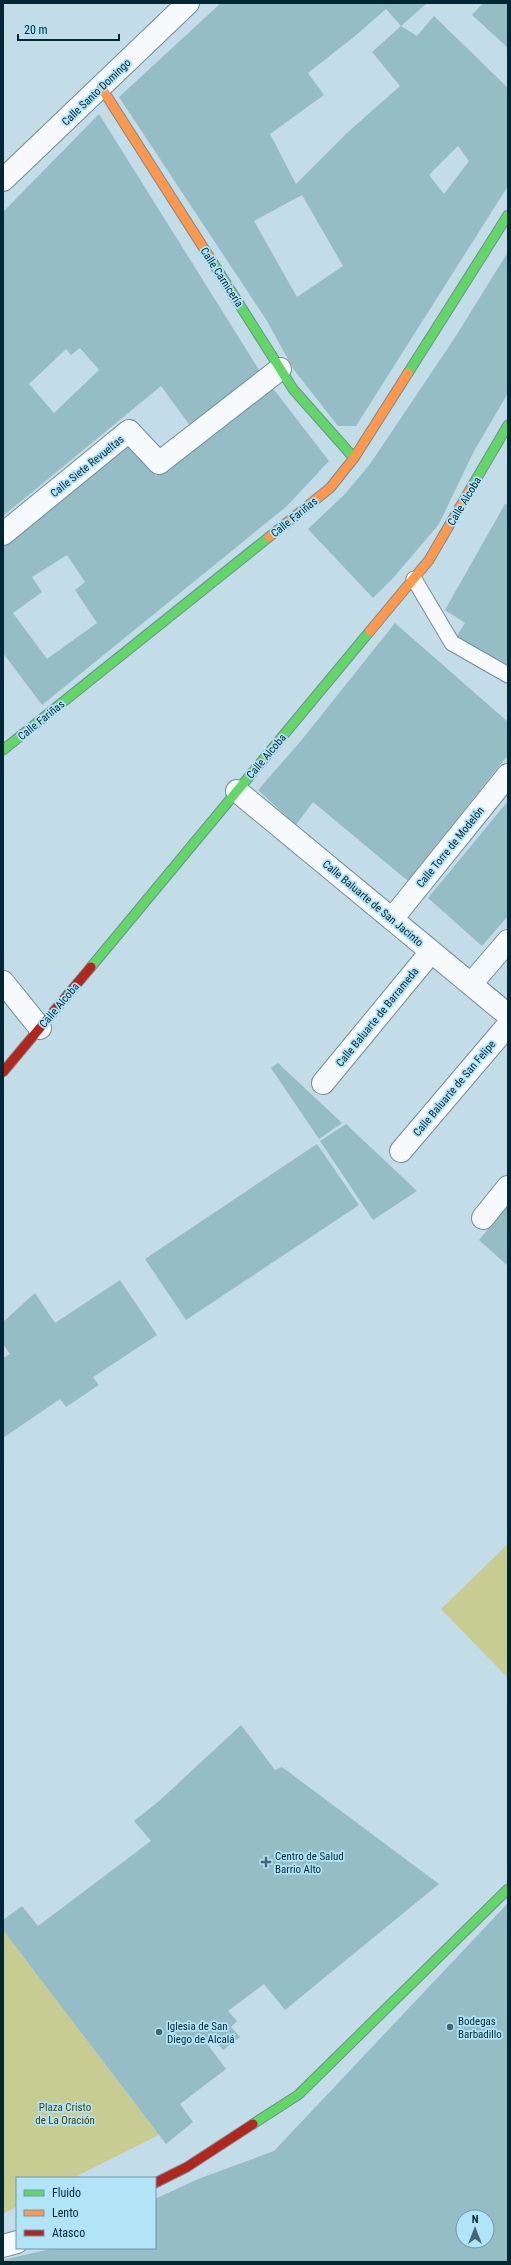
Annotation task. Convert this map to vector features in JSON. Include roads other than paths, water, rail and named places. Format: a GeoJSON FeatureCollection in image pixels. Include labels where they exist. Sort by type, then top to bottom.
{"type":"FeatureCollection","features":[{"type":"Feature","properties":{"kind":"street","name":"Calle Santo Domingo"},"geometry":{"type":"LineString","coordinates":[[3,180],[188,3]]}},
{"type":"Feature","properties":{"kind":"street","name":"Calle Carnicería"},"geometry":{"type":"LineString","coordinates":[[101,87],[280,369],[294,389],[354,458]]}},
{"type":"Feature","properties":{"kind":"street","name":"Calle Fariñas"},"geometry":{"type":"LineString","coordinates":[[3,750],[330,488],[354,458],[508,215]]}},
{"type":"Feature","properties":{"kind":"street","name":"Calle Siete Revueltas"},"geometry":{"type":"LineString","coordinates":[[3,534],[129,431],[159,463],[280,369]]}},
{"type":"Feature","properties":{"kind":"street","name":"Calle Alcoba"},"geometry":{"type":"LineString","coordinates":[[3,1072],[429,560],[508,425]]}},
{"type":"Feature","properties":{"kind":"street","name":"Calle Torre de Modelón"},"geometry":{"type":"LineString","coordinates":[[392,919],[508,775]]}},
{"type":"Feature","properties":{"kind":"street","name":"Calle Baluarte de San Jacinto"},"geometry":{"type":"LineString","coordinates":[[237,791],[508,1015]]}},
{"type":"Feature","properties":{"kind":"street"},"geometry":{"type":"LineString","coordinates":[[471,984],[508,941]]}},
{"type":"Feature","properties":{"kind":"street","name":"Calle Baluarte de Barrameda"},"geometry":{"type":"LineString","coordinates":[[323,1083],[431,952]]}},
{"type":"Feature","properties":{"kind":"street"},"geometry":{"type":"LineString","coordinates":[[3,982],[40,1028]]}},
{"type":"Feature","properties":{"kind":"street","name":"Calle Baluarte de San Felipe"},"geometry":{"type":"LineString","coordinates":[[401,1151],[508,1025]]}},
{"type":"Feature","properties":{"kind":"street"},"geometry":{"type":"LineString","coordinates":[[483,1218],[508,1187]]}},
{"type":"Feature","properties":{"kind":"street"},"geometry":{"type":"LineString","coordinates":[[156,2182],[187,2167],[298,2095],[508,1889]]}},
{"type":"Feature","properties":{"kind":"street"},"geometry":{"type":"LineString","coordinates":[[3,2246],[16,2242]]}},
{"type":"Feature","properties":{"kind":"lane"},"geometry":{"type":"LineString","coordinates":[[414,579],[452,643],[508,675]]}},
{"type":"Feature","properties":{"kind":"place","name":"Centro de Salud Barrio Alto"},"geometry":{"type":"Point","coordinates":[266,1862]}},
{"type":"Feature","properties":{"kind":"place","name":"Bodegas Barbadillo"},"geometry":{"type":"Point","coordinates":[450,2027]}},
{"type":"Feature","properties":{"kind":"place","name":"Iglesia de San Diego de Alcalá"},"geometry":{"type":"Point","coordinates":[159,2032]}},
{"type":"Feature","properties":{"kind":"park label","name":"Plaza Cristo de La Oración"},"geometry":{"type":"Point","coordinates":[65,2113]}}]}
